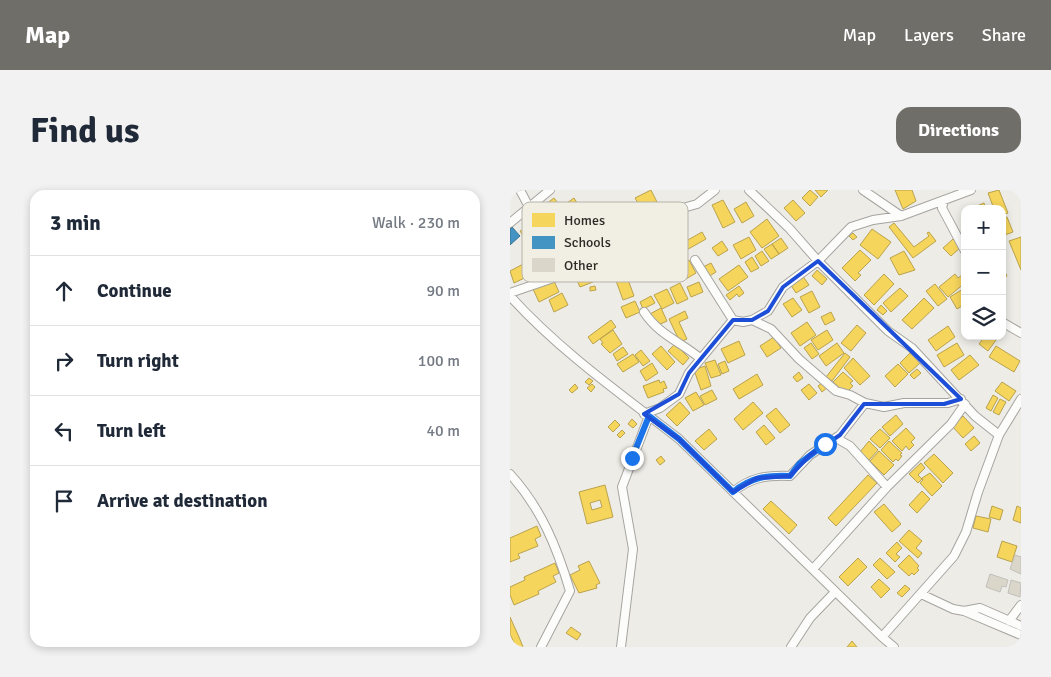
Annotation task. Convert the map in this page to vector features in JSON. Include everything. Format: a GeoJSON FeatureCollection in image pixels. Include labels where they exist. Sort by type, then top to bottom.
{"type":"FeatureCollection","features":[{"type":"Feature","properties":{"kind":"street"},"geometry":{"type":"LineString","coordinates":[[520,190],[526,202]]}},
{"type":"Feature","properties":{"kind":"street"},"geometry":{"type":"LineString","coordinates":[[534,202],[550,190]]}},
{"type":"Feature","properties":{"kind":"street"},"geometry":{"type":"LineString","coordinates":[[688,207],[697,204],[715,190]]}},
{"type":"Feature","properties":{"kind":"street"},"geometry":{"type":"LineString","coordinates":[[749,190],[789,228],[818,261],[888,331],[912,348],[975,416],[999,435]]}},
{"type":"Feature","properties":{"kind":"street"},"geometry":{"type":"LineString","coordinates":[[863,190],[901,216]]}},
{"type":"Feature","properties":{"kind":"street"},"geometry":{"type":"LineString","coordinates":[[695,260],[733,320],[744,322],[752,320],[768,312],[783,287],[818,261],[851,228],[867,222],[901,216],[971,190]]}},
{"type":"Feature","properties":{"kind":"street"},"geometry":{"type":"LineString","coordinates":[[944,200],[942,208],[964,250]]}},
{"type":"Feature","properties":{"kind":"street"},"geometry":{"type":"LineString","coordinates":[[510,223],[522,212]]}},
{"type":"Feature","properties":{"kind":"street"},"geometry":{"type":"LineString","coordinates":[[544,282],[510,295],[537,326],[679,439],[812,570],[894,647]]}},
{"type":"Feature","properties":{"kind":"street"},"geometry":{"type":"LineString","coordinates":[[644,312],[653,326],[687,347],[701,359]]}},
{"type":"Feature","properties":{"kind":"street"},"geometry":{"type":"LineString","coordinates":[[621,647],[633,548],[622,487],[647,415],[678,394],[689,373],[733,320]]}},
{"type":"Feature","properties":{"kind":"street"},"geometry":{"type":"LineString","coordinates":[[752,320],[771,329],[799,359],[836,390],[865,403],[884,406],[904,403],[963,402]]}},
{"type":"Feature","properties":{"kind":"street"},"geometry":{"type":"LineString","coordinates":[[1006,324],[1021,333]]}},
{"type":"Feature","properties":{"kind":"street"},"geometry":{"type":"LineString","coordinates":[[882,637],[954,556],[966,532],[978,492],[999,435],[1021,399]]}},
{"type":"Feature","properties":{"kind":"street"},"geometry":{"type":"LineString","coordinates":[[812,570],[887,487],[951,424],[963,402]]}},
{"type":"Feature","properties":{"kind":"street"},"geometry":{"type":"LineString","coordinates":[[733,492],[745,482],[757,478],[771,475],[790,476],[804,459],[836,438],[865,403]]}},
{"type":"Feature","properties":{"kind":"street"},"geometry":{"type":"LineString","coordinates":[[836,438],[850,446],[887,487]]}},
{"type":"Feature","properties":{"kind":"street"},"geometry":{"type":"LineString","coordinates":[[510,474],[528,494],[549,531],[570,591],[541,647]]}},
{"type":"Feature","properties":{"kind":"street"},"geometry":{"type":"LineString","coordinates":[[791,647],[810,618],[835,592]]}},
{"type":"Feature","properties":{"kind":"street"},"geometry":{"type":"LineString","coordinates":[[922,594],[953,609],[964,611],[1021,635]]}},
{"type":"Feature","properties":{"kind":"street"},"geometry":{"type":"LineString","coordinates":[[1009,621],[1021,604]]}},
{"type":"Feature","properties":{"kind":"street"},"geometry":{"type":"LineString","coordinates":[[964,611],[980,608],[1021,626]]}},
{"type":"Feature","properties":{"kind":"highlighted area"},"geometry":{"type":"Polygon","coordinates":[[[818,261],[961,399],[944,404],[864,404],[840,435],[810,455],[790,476],[757,478],[733,492],[679,439],[644,414],[679,394],[689,373],[733,320],[752,320],[768,311],[783,287],[818,261]]]}},
{"type":"Feature","properties":{"kind":"building: Homes"},"geometry":{"type":"Polygon","coordinates":[[[651,190],[657,202],[637,202],[635,198],[651,190]]]}},
{"type":"Feature","properties":{"kind":"building: Homes"},"geometry":{"type":"Polygon","coordinates":[[[810,190],[818,197],[810,206],[802,198],[810,190]]]}},
{"type":"Feature","properties":{"kind":"building: Homes"},"geometry":{"type":"Polygon","coordinates":[[[815,190],[828,190],[821,197],[815,190]]]}},
{"type":"Feature","properties":{"kind":"building: Homes"},"geometry":{"type":"Polygon","coordinates":[[[895,190],[912,190],[916,201],[903,209],[895,190]]]}},
{"type":"Feature","properties":{"kind":"building: Homes"},"geometry":{"type":"Polygon","coordinates":[[[999,190],[1005,205],[992,205],[988,193],[999,190]]]}},
{"type":"Feature","properties":{"kind":"building: Homes"},"geometry":{"type":"Polygon","coordinates":[[[554,198],[557,202],[549,202],[554,198]]]}},
{"type":"Feature","properties":{"kind":"building: Homes"},"geometry":{"type":"Polygon","coordinates":[[[574,198],[576,202],[568,202],[574,198]]]}},
{"type":"Feature","properties":{"kind":"building: Homes"},"geometry":{"type":"Polygon","coordinates":[[[723,200],[735,222],[723,228],[712,205],[723,200]]]}},
{"type":"Feature","properties":{"kind":"building: Homes"},"geometry":{"type":"Polygon","coordinates":[[[793,200],[805,213],[796,221],[784,208],[793,200]]]}},
{"type":"Feature","properties":{"kind":"building: Homes"},"geometry":{"type":"Polygon","coordinates":[[[746,202],[754,216],[742,223],[734,209],[746,202]]]}},
{"type":"Feature","properties":{"kind":"building: Homes"},"geometry":{"type":"Polygon","coordinates":[[[1006,217],[1013,232],[1006,235],[1006,217]]]}},
{"type":"Feature","properties":{"kind":"building: Homes"},"geometry":{"type":"Polygon","coordinates":[[[767,219],[779,236],[762,248],[750,232],[767,219]]]}},
{"type":"Feature","properties":{"kind":"building: Homes"},"geometry":{"type":"Polygon","coordinates":[[[894,223],[914,247],[929,236],[927,233],[929,232],[936,241],[913,258],[889,227],[894,223]]]}},
{"type":"Feature","properties":{"kind":"building: Homes"},"geometry":{"type":"Polygon","coordinates":[[[872,229],[891,242],[878,259],[860,245],[872,229]]]}},
{"type":"Feature","properties":{"kind":"building: Homes"},"geometry":{"type":"Polygon","coordinates":[[[702,232],[706,239],[688,249],[688,240],[702,232]]]}},
{"type":"Feature","properties":{"kind":"building: Homes"},"geometry":{"type":"Polygon","coordinates":[[[853,233],[857,237],[853,240],[849,236],[853,233]]]}},
{"type":"Feature","properties":{"kind":"building: Homes"},"geometry":{"type":"Polygon","coordinates":[[[749,237],[756,250],[741,259],[733,245],[749,237]]]}},
{"type":"Feature","properties":{"kind":"building: Homes"},"geometry":{"type":"Polygon","coordinates":[[[1021,237],[1021,270],[1009,241],[1021,237]]]}},
{"type":"Feature","properties":{"kind":"building: Homes"},"geometry":{"type":"Polygon","coordinates":[[[781,238],[788,248],[779,254],[772,244],[781,238]]]}},
{"type":"Feature","properties":{"kind":"building: Homes"},"geometry":{"type":"Polygon","coordinates":[[[953,239],[961,247],[951,256],[943,248],[953,239]]]}},
{"type":"Feature","properties":{"kind":"building: Homes"},"geometry":{"type":"Polygon","coordinates":[[[722,241],[728,250],[718,256],[712,248],[722,241]]]}},
{"type":"Feature","properties":{"kind":"building: Homes"},"geometry":{"type":"Polygon","coordinates":[[[772,244],[779,254],[771,259],[764,249],[772,244]]]}},
{"type":"Feature","properties":{"kind":"building: Homes"},"geometry":{"type":"Polygon","coordinates":[[[860,250],[871,260],[858,273],[861,275],[855,281],[842,268],[860,250]]]}},
{"type":"Feature","properties":{"kind":"building: Homes"},"geometry":{"type":"Polygon","coordinates":[[[762,251],[769,261],[761,266],[755,256],[762,251]]]}},
{"type":"Feature","properties":{"kind":"building: Homes"},"geometry":{"type":"Polygon","coordinates":[[[904,251],[915,270],[899,275],[890,258],[904,251]]]}},
{"type":"Feature","properties":{"kind":"building: Homes"},"geometry":{"type":"Polygon","coordinates":[[[752,257],[759,268],[751,272],[745,262],[752,257]]]}},
{"type":"Feature","properties":{"kind":"building: Homes"},"geometry":{"type":"Polygon","coordinates":[[[688,261],[696,273],[688,278],[688,261]]]}},
{"type":"Feature","properties":{"kind":"building: Homes"},"geometry":{"type":"Polygon","coordinates":[[[711,263],[716,272],[708,277],[703,267],[711,263]]]}},
{"type":"Feature","properties":{"kind":"building: Homes"},"geometry":{"type":"Polygon","coordinates":[[[522,265],[522,279],[514,283],[510,271],[522,265]]]}},
{"type":"Feature","properties":{"kind":"building: Homes"},"geometry":{"type":"Polygon","coordinates":[[[739,265],[748,277],[728,291],[719,279],[739,265]]]}},
{"type":"Feature","properties":{"kind":"building: Homes"},"geometry":{"type":"Polygon","coordinates":[[[817,270],[827,279],[822,285],[812,276],[817,270]]]}},
{"type":"Feature","properties":{"kind":"building: Homes"},"geometry":{"type":"Polygon","coordinates":[[[884,274],[894,284],[874,305],[864,295],[884,274]]]}},
{"type":"Feature","properties":{"kind":"building: Homes"},"geometry":{"type":"Polygon","coordinates":[[[955,274],[958,278],[961,276],[961,286],[948,297],[939,287],[955,274]]]}},
{"type":"Feature","properties":{"kind":"building: Homes"},"geometry":{"type":"Polygon","coordinates":[[[802,275],[809,285],[796,293],[790,284],[802,275]]]}},
{"type":"Feature","properties":{"kind":"building: Homes"},"geometry":{"type":"Polygon","coordinates":[[[554,282],[559,292],[539,302],[533,289],[554,282]]]}},
{"type":"Feature","properties":{"kind":"building: Homes"},"geometry":{"type":"Polygon","coordinates":[[[578,282],[593,282],[580,287],[578,282]]]}},
{"type":"Feature","properties":{"kind":"building: Homes"},"geometry":{"type":"Polygon","coordinates":[[[616,282],[629,282],[634,296],[623,300],[616,282]]]}},
{"type":"Feature","properties":{"kind":"building: Homes"},"geometry":{"type":"Polygon","coordinates":[[[699,282],[703,292],[691,297],[687,287],[699,282]]]}},
{"type":"Feature","properties":{"kind":"building: Homes"},"geometry":{"type":"Polygon","coordinates":[[[680,283],[688,299],[677,304],[670,288],[680,283]]]}},
{"type":"Feature","properties":{"kind":"building: Homes"},"geometry":{"type":"Polygon","coordinates":[[[935,284],[947,299],[938,306],[926,291],[935,284]]]}},
{"type":"Feature","properties":{"kind":"building: Homes"},"geometry":{"type":"Polygon","coordinates":[[[595,286],[596,290],[590,291],[590,287],[595,286]]]}},
{"type":"Feature","properties":{"kind":"building: Homes"},"geometry":{"type":"Polygon","coordinates":[[[739,286],[744,293],[739,297],[737,294],[730,300],[726,295],[739,286]]]}},
{"type":"Feature","properties":{"kind":"building: Homes"},"geometry":{"type":"Polygon","coordinates":[[[900,288],[908,296],[891,312],[883,303],[900,288]]]}},
{"type":"Feature","properties":{"kind":"building: Homes"},"geometry":{"type":"Polygon","coordinates":[[[667,289],[674,303],[662,309],[654,295],[667,289]]]}},
{"type":"Feature","properties":{"kind":"building: Homes"},"geometry":{"type":"Polygon","coordinates":[[[961,290],[961,306],[957,309],[950,297],[961,290]]]}},
{"type":"Feature","properties":{"kind":"building: Homes"},"geometry":{"type":"Polygon","coordinates":[[[812,291],[820,307],[809,313],[800,297],[812,291]]]}},
{"type":"Feature","properties":{"kind":"building: Homes"},"geometry":{"type":"Polygon","coordinates":[[[562,293],[568,305],[554,312],[549,300],[562,293]]]}},
{"type":"Feature","properties":{"kind":"building: Homes"},"geometry":{"type":"Polygon","coordinates":[[[651,296],[655,303],[643,309],[640,302],[651,296]]]}},
{"type":"Feature","properties":{"kind":"building: Homes"},"geometry":{"type":"Polygon","coordinates":[[[793,298],[802,310],[792,317],[783,304],[793,298]]]}},
{"type":"Feature","properties":{"kind":"building: Homes"},"geometry":{"type":"Polygon","coordinates":[[[924,298],[934,308],[912,329],[902,320],[924,298]]]}},
{"type":"Feature","properties":{"kind":"building: Homes"},"geometry":{"type":"Polygon","coordinates":[[[635,301],[640,312],[626,318],[621,307],[635,301]]]}},
{"type":"Feature","properties":{"kind":"building: Homes"},"geometry":{"type":"Polygon","coordinates":[[[881,305],[887,311],[883,315],[877,310],[881,305]]]}},
{"type":"Feature","properties":{"kind":"building: Homes"},"geometry":{"type":"Polygon","coordinates":[[[661,308],[667,321],[656,326],[650,314],[661,308]]]}},
{"type":"Feature","properties":{"kind":"building: Homes"},"geometry":{"type":"Polygon","coordinates":[[[685,311],[688,318],[679,322],[687,339],[680,342],[669,319],[685,311]]]}},
{"type":"Feature","properties":{"kind":"building: Homes"},"geometry":{"type":"Polygon","coordinates":[[[831,312],[835,320],[825,325],[821,317],[831,312]]]}},
{"type":"Feature","properties":{"kind":"building: Homes"},"geometry":{"type":"Polygon","coordinates":[[[611,320],[616,327],[593,344],[588,337],[611,320]]]}},
{"type":"Feature","properties":{"kind":"building: Homes"},"geometry":{"type":"Polygon","coordinates":[[[807,322],[816,335],[800,346],[791,333],[807,322]]]}},
{"type":"Feature","properties":{"kind":"building: Homes"},"geometry":{"type":"Polygon","coordinates":[[[857,325],[866,333],[851,351],[841,343],[857,325]]]}},
{"type":"Feature","properties":{"kind":"building: Homes"},"geometry":{"type":"Polygon","coordinates":[[[948,326],[955,337],[936,351],[928,340],[948,326]]]}},
{"type":"Feature","properties":{"kind":"building: Homes"},"geometry":{"type":"Polygon","coordinates":[[[613,330],[622,344],[610,353],[601,344],[603,343],[600,339],[613,330]]]}},
{"type":"Feature","properties":{"kind":"building: Homes"},"geometry":{"type":"Polygon","coordinates":[[[827,330],[833,340],[818,350],[811,340],[827,330]]]}},
{"type":"Feature","properties":{"kind":"building: Homes"},"geometry":{"type":"Polygon","coordinates":[[[774,337],[781,348],[767,357],[760,346],[774,337]]]}},
{"type":"Feature","properties":{"kind":"building: Homes"},"geometry":{"type":"Polygon","coordinates":[[[982,340],[996,340],[988,351],[979,344],[982,340]]]}},
{"type":"Feature","properties":{"kind":"building: Homes"},"geometry":{"type":"Polygon","coordinates":[[[739,341],[745,355],[728,363],[721,349],[739,341]]]}},
{"type":"Feature","properties":{"kind":"building: Homes"},"geometry":{"type":"Polygon","coordinates":[[[811,343],[819,354],[812,359],[804,348],[811,343]]]}},
{"type":"Feature","properties":{"kind":"building: Homes"},"geometry":{"type":"Polygon","coordinates":[[[837,343],[844,353],[826,366],[819,356],[837,343]]]}},
{"type":"Feature","properties":{"kind":"building: Homes"},"geometry":{"type":"Polygon","coordinates":[[[957,343],[964,355],[944,367],[937,355],[957,343]]]}},
{"type":"Feature","properties":{"kind":"building: Homes"},"geometry":{"type":"Polygon","coordinates":[[[675,344],[689,358],[683,365],[668,351],[675,344]]]}},
{"type":"Feature","properties":{"kind":"building: Homes"},"geometry":{"type":"Polygon","coordinates":[[[661,346],[675,362],[667,370],[652,354],[661,346]]]}},
{"type":"Feature","properties":{"kind":"building: Homes"},"geometry":{"type":"Polygon","coordinates":[[[996,346],[1020,361],[1014,372],[989,357],[996,346]]]}},
{"type":"Feature","properties":{"kind":"building: Homes"},"geometry":{"type":"Polygon","coordinates":[[[623,347],[628,354],[617,361],[613,354],[623,347]]]}},
{"type":"Feature","properties":{"kind":"building: Homes"},"geometry":{"type":"Polygon","coordinates":[[[641,350],[650,361],[643,366],[635,355],[641,350]]]}},
{"type":"Feature","properties":{"kind":"building: Homes"},"geometry":{"type":"Polygon","coordinates":[[[845,353],[850,357],[832,381],[826,377],[845,353]]]}},
{"type":"Feature","properties":{"kind":"building: Homes"},"geometry":{"type":"Polygon","coordinates":[[[910,353],[920,363],[909,373],[900,363],[910,353]]]}},
{"type":"Feature","properties":{"kind":"building: Homes"},"geometry":{"type":"Polygon","coordinates":[[[633,354],[639,362],[623,372],[617,364],[633,354]]]}},
{"type":"Feature","properties":{"kind":"building: Homes"},"geometry":{"type":"Polygon","coordinates":[[[970,355],[979,365],[959,380],[951,370],[970,355]]]}},
{"type":"Feature","properties":{"kind":"building: Homes"},"geometry":{"type":"Polygon","coordinates":[[[853,358],[870,376],[860,385],[844,368],[853,358]]]}},
{"type":"Feature","properties":{"kind":"building: Homes"},"geometry":{"type":"Polygon","coordinates":[[[715,360],[721,375],[711,378],[705,363],[715,360]]]}},
{"type":"Feature","properties":{"kind":"building: Homes"},"geometry":{"type":"Polygon","coordinates":[[[725,361],[729,371],[722,374],[718,364],[725,361]]]}},
{"type":"Feature","properties":{"kind":"building: Homes"},"geometry":{"type":"Polygon","coordinates":[[[652,363],[658,373],[646,381],[640,371],[652,363]]]}},
{"type":"Feature","properties":{"kind":"building: Homes"},"geometry":{"type":"Polygon","coordinates":[[[898,364],[908,374],[895,387],[885,376],[898,364]]]}},
{"type":"Feature","properties":{"kind":"building: Homes"},"geometry":{"type":"Polygon","coordinates":[[[705,366],[711,386],[701,390],[694,370],[705,366]]]}},
{"type":"Feature","properties":{"kind":"building: Homes"},"geometry":{"type":"Polygon","coordinates":[[[917,369],[921,373],[914,379],[910,375],[917,369]]]}},
{"type":"Feature","properties":{"kind":"building: Homes"},"geometry":{"type":"Polygon","coordinates":[[[799,372],[803,378],[797,382],[793,377],[799,372]]]}},
{"type":"Feature","properties":{"kind":"building: Homes"},"geometry":{"type":"Polygon","coordinates":[[[843,372],[853,381],[850,383],[853,386],[848,391],[845,389],[843,391],[833,382],[843,372]]]}},
{"type":"Feature","properties":{"kind":"building: Homes"},"geometry":{"type":"Polygon","coordinates":[[[757,374],[763,385],[739,399],[733,389],[757,374]]]}},
{"type":"Feature","properties":{"kind":"building: Homes"},"geometry":{"type":"Polygon","coordinates":[[[589,378],[593,381],[589,385],[585,382],[589,378]]]}},
{"type":"Feature","properties":{"kind":"building: Homes"},"geometry":{"type":"Polygon","coordinates":[[[659,380],[660,383],[664,381],[667,388],[663,389],[664,392],[648,398],[643,386],[659,380]]]}},
{"type":"Feature","properties":{"kind":"building: Homes"},"geometry":{"type":"Polygon","coordinates":[[[823,382],[828,387],[822,392],[818,386],[823,382]]]}},
{"type":"Feature","properties":{"kind":"building: Homes"},"geometry":{"type":"Polygon","coordinates":[[[1002,382],[1016,391],[1009,401],[995,391],[1002,382]]]}},
{"type":"Feature","properties":{"kind":"building: Homes"},"geometry":{"type":"Polygon","coordinates":[[[575,384],[578,388],[572,393],[569,390],[575,384]]]}},
{"type":"Feature","properties":{"kind":"building: Homes"},"geometry":{"type":"Polygon","coordinates":[[[592,384],[595,387],[591,392],[587,388],[592,384]]]}},
{"type":"Feature","properties":{"kind":"building: Homes"},"geometry":{"type":"Polygon","coordinates":[[[809,384],[817,393],[809,400],[801,390],[809,384]]]}},
{"type":"Feature","properties":{"kind":"building: Homes"},"geometry":{"type":"Polygon","coordinates":[[[712,390],[717,399],[705,405],[700,396],[712,390]]]}},
{"type":"Feature","properties":{"kind":"building: Homes"},"geometry":{"type":"Polygon","coordinates":[[[696,392],[704,405],[693,411],[685,398],[696,392]]]}},
{"type":"Feature","properties":{"kind":"building: Homes"},"geometry":{"type":"Polygon","coordinates":[[[993,395],[998,398],[991,411],[986,408],[993,395]]]}},
{"type":"Feature","properties":{"kind":"building: Homes"},"geometry":{"type":"Polygon","coordinates":[[[1000,399],[1006,402],[999,415],[993,412],[1000,399]]]}},
{"type":"Feature","properties":{"kind":"building: Homes"},"geometry":{"type":"Polygon","coordinates":[[[680,402],[690,413],[677,426],[666,415],[680,402]]]}},
{"type":"Feature","properties":{"kind":"building: Homes"},"geometry":{"type":"Polygon","coordinates":[[[753,402],[763,413],[743,430],[734,419],[753,402]]]}},
{"type":"Feature","properties":{"kind":"building: Homes"},"geometry":{"type":"Polygon","coordinates":[[[776,408],[790,425],[780,433],[766,416],[776,408]]]}},
{"type":"Feature","properties":{"kind":"building: Homes"},"geometry":{"type":"Polygon","coordinates":[[[896,415],[903,424],[890,436],[882,427],[896,415]]]}},
{"type":"Feature","properties":{"kind":"building: Homes"},"geometry":{"type":"Polygon","coordinates":[[[963,416],[974,428],[963,438],[952,426],[963,416]]]}},
{"type":"Feature","properties":{"kind":"building: Homes"},"geometry":{"type":"Polygon","coordinates":[[[632,419],[637,424],[633,428],[628,424],[632,419]]]}},
{"type":"Feature","properties":{"kind":"building: Homes"},"geometry":{"type":"Polygon","coordinates":[[[615,420],[620,425],[613,432],[608,427],[615,420]]]}},
{"type":"Feature","properties":{"kind":"building: Homes"},"geometry":{"type":"Polygon","coordinates":[[[764,425],[775,438],[766,445],[756,432],[764,425]]]}},
{"type":"Feature","properties":{"kind":"building: Homes"},"geometry":{"type":"Polygon","coordinates":[[[906,428],[915,438],[911,442],[914,445],[909,450],[906,446],[902,451],[892,441],[906,428]]]}},
{"type":"Feature","properties":{"kind":"building: Homes"},"geometry":{"type":"Polygon","coordinates":[[[709,429],[717,439],[704,450],[695,441],[709,429]]]}},
{"type":"Feature","properties":{"kind":"building: Homes"},"geometry":{"type":"Polygon","coordinates":[[[880,429],[890,438],[880,448],[870,439],[880,429]]]}},
{"type":"Feature","properties":{"kind":"building: Homes"},"geometry":{"type":"Polygon","coordinates":[[[622,430],[625,433],[620,438],[617,435],[622,430]]]}},
{"type":"Feature","properties":{"kind":"building: Homes"},"geometry":{"type":"Polygon","coordinates":[[[974,436],[980,443],[971,451],[965,444],[974,436]]]}},
{"type":"Feature","properties":{"kind":"building: Homes"},"geometry":{"type":"Polygon","coordinates":[[[869,441],[878,450],[869,460],[860,452],[869,441]]]}},
{"type":"Feature","properties":{"kind":"building: Homes"},"geometry":{"type":"Polygon","coordinates":[[[889,441],[902,453],[898,461],[896,459],[893,462],[881,450],[889,441]]]}},
{"type":"Feature","properties":{"kind":"building: Homes"},"geometry":{"type":"Polygon","coordinates":[[[879,451],[894,465],[884,475],[870,461],[879,451]]]}},
{"type":"Feature","properties":{"kind":"building: Homes"},"geometry":{"type":"Polygon","coordinates":[[[934,454],[953,473],[943,483],[924,463],[934,454]]]}},
{"type":"Feature","properties":{"kind":"building: Homes"},"geometry":{"type":"Polygon","coordinates":[[[661,456],[665,461],[660,465],[656,460],[661,456]]]}},
{"type":"Feature","properties":{"kind":"building: Homes"},"geometry":{"type":"Polygon","coordinates":[[[921,463],[925,468],[918,475],[922,479],[918,483],[909,474],[921,463]]]}},
{"type":"Feature","properties":{"kind":"building: Homes"},"geometry":{"type":"Polygon","coordinates":[[[930,473],[942,486],[932,496],[920,483],[923,480],[922,478],[930,473]]]}},
{"type":"Feature","properties":{"kind":"building: Homes"},"geometry":{"type":"Polygon","coordinates":[[[868,475],[877,483],[836,526],[828,518],[868,475]]]}},
{"type":"Feature","properties":{"kind":"building: Homes"},"geometry":{"type":"Polygon","coordinates":[[[605,485],[613,517],[587,524],[579,492],[605,485]],[[600,500],[590,503],[592,510],[602,507],[600,500]]]}},
{"type":"Feature","properties":{"kind":"building: Homes"},"geometry":{"type":"Polygon","coordinates":[[[922,491],[930,499],[917,513],[909,505],[922,491]]]}},
{"type":"Feature","properties":{"kind":"building: Homes"},"geometry":{"type":"Polygon","coordinates":[[[771,501],[797,525],[789,534],[763,509],[771,501]]]}},
{"type":"Feature","properties":{"kind":"building: Homes"},"geometry":{"type":"Polygon","coordinates":[[[884,504],[901,524],[892,532],[874,512],[884,504]]]}},
{"type":"Feature","properties":{"kind":"building: Homes"},"geometry":{"type":"Polygon","coordinates":[[[992,506],[1003,510],[1000,520],[989,517],[992,506]]]}},
{"type":"Feature","properties":{"kind":"building: Homes"},"geometry":{"type":"Polygon","coordinates":[[[1017,506],[1021,508],[1021,523],[1013,520],[1017,506]]]}},
{"type":"Feature","properties":{"kind":"building: Homes"},"geometry":{"type":"Polygon","coordinates":[[[976,516],[991,519],[988,532],[973,528],[976,516]]]}},
{"type":"Feature","properties":{"kind":"building: Homes"},"geometry":{"type":"Polygon","coordinates":[[[537,526],[541,536],[535,539],[538,546],[518,554],[520,558],[510,562],[510,538],[537,526]]]}},
{"type":"Feature","properties":{"kind":"building: Homes"},"geometry":{"type":"Polygon","coordinates":[[[909,530],[922,541],[916,548],[922,553],[918,558],[899,541],[909,530]]]}},
{"type":"Feature","properties":{"kind":"building: Homes"},"geometry":{"type":"Polygon","coordinates":[[[1002,541],[1017,546],[1012,562],[997,557],[1002,541]]]}},
{"type":"Feature","properties":{"kind":"building: Homes"},"geometry":{"type":"Polygon","coordinates":[[[897,542],[902,548],[896,554],[900,557],[895,562],[886,553],[897,542]]]}},
{"type":"Feature","properties":{"kind":"building: Homes"},"geometry":{"type":"Polygon","coordinates":[[[909,555],[919,566],[917,568],[919,570],[914,575],[912,573],[909,576],[898,566],[909,555]]]}},
{"type":"Feature","properties":{"kind":"building: Homes"},"geometry":{"type":"Polygon","coordinates":[[[858,558],[867,567],[848,586],[839,577],[858,558]]]}},
{"type":"Feature","properties":{"kind":"building: Homes"},"geometry":{"type":"Polygon","coordinates":[[[880,558],[895,572],[887,579],[873,565],[880,558]]]}},
{"type":"Feature","properties":{"kind":"building: Homes"},"geometry":{"type":"Polygon","coordinates":[[[589,561],[600,583],[596,585],[597,588],[579,593],[570,575],[580,570],[578,566],[589,561]]]}},
{"type":"Feature","properties":{"kind":"building: Homes"},"geometry":{"type":"Polygon","coordinates":[[[555,563],[559,573],[553,576],[556,582],[538,591],[539,594],[514,605],[510,595],[510,587],[525,580],[524,577],[555,563]]]}},
{"type":"Feature","properties":{"kind":"building: Homes"},"geometry":{"type":"Polygon","coordinates":[[[879,579],[890,589],[881,598],[871,587],[879,579]]]}},
{"type":"Feature","properties":{"kind":"building: Homes"},"geometry":{"type":"Polygon","coordinates":[[[905,585],[910,589],[902,597],[897,593],[905,585]]]}},
{"type":"Feature","properties":{"kind":"building: Homes"},"geometry":{"type":"Polygon","coordinates":[[[510,617],[523,647],[516,647],[510,634],[510,617]]]}},
{"type":"Feature","properties":{"kind":"building: Homes"},"geometry":{"type":"Polygon","coordinates":[[[571,627],[581,634],[577,640],[566,633],[571,627]]]}},
{"type":"Feature","properties":{"kind":"building: Homes"},"geometry":{"type":"Polygon","coordinates":[[[852,641],[857,647],[847,647],[852,641]]]}},
{"type":"Feature","properties":{"kind":"building: Schools"},"geometry":{"type":"Polygon","coordinates":[[[512,227],[520,236],[510,245],[510,229],[512,227]]]}},
{"type":"Feature","properties":{"kind":"building: Other"},"geometry":{"type":"Polygon","coordinates":[[[1015,555],[1021,557],[1021,574],[1010,569],[1015,555]]]}},
{"type":"Feature","properties":{"kind":"building: Other"},"geometry":{"type":"Polygon","coordinates":[[[990,574],[1008,580],[1006,587],[1002,586],[1000,592],[986,587],[990,574]]]}},
{"type":"Feature","properties":{"kind":"building: Other"},"geometry":{"type":"Polygon","coordinates":[[[1011,580],[1021,583],[1020,597],[1008,593],[1011,580]]]}},
{"type":"Feature","properties":{"kind":"route"},"geometry":{"type":"LineString","coordinates":[[632,458],[649,416],[679,439],[733,492],[745,482],[757,478],[771,475],[790,476],[799,464],[825,444]]}}]}
